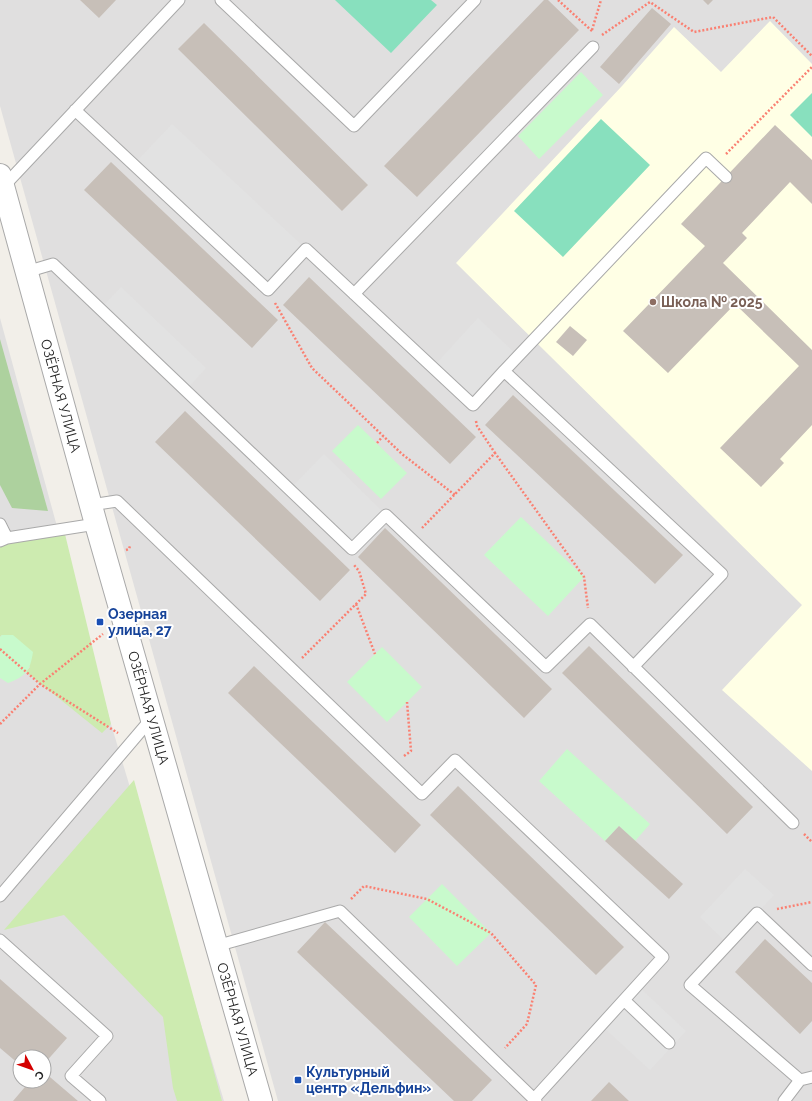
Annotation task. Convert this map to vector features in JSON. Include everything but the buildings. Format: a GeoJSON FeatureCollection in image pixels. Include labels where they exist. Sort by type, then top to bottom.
{"type":"FeatureCollection","features":[{"type":"Feature","properties":{"kind":"street","name":"ОЗЁРНАЯ УЛИЦА"},"geometry":{"type":"LineString","coordinates":[[2,181],[93,515],[261,1101]]}},
{"type":"Feature","properties":{"kind":"lane"},"geometry":{"type":"LineString","coordinates":[[2,181],[75,110],[179,0]]}},
{"type":"Feature","properties":{"kind":"lane"},"geometry":{"type":"LineString","coordinates":[[221,0],[354,126],[475,0]]}},
{"type":"Feature","properties":{"kind":"lane"},"geometry":{"type":"LineString","coordinates":[[354,294],[596,42]]}},
{"type":"Feature","properties":{"kind":"lane"},"geometry":{"type":"LineString","coordinates":[[75,110],[268,290],[306,249],[473,404],[706,158],[726,177]]}},
{"type":"Feature","properties":{"kind":"lane"},"geometry":{"type":"LineString","coordinates":[[26,272],[53,264],[352,549],[386,515],[546,667],[590,624],[792,823]]}},
{"type":"Feature","properties":{"kind":"lane"},"geometry":{"type":"LineString","coordinates":[[504,371],[722,574],[633,667]]}},
{"type":"Feature","properties":{"kind":"lane"},"geometry":{"type":"LineString","coordinates":[[0,524],[4,540],[93,515],[117,501],[422,794],[455,760],[663,957],[535,1100],[340,911],[216,946]]}},
{"type":"Feature","properties":{"kind":"lane"},"geometry":{"type":"LineString","coordinates":[[0,896],[151,719]]}},
{"type":"Feature","properties":{"kind":"lane"},"geometry":{"type":"LineString","coordinates":[[800,1080],[690,985],[757,913],[812,965]]}},
{"type":"Feature","properties":{"kind":"lane"},"geometry":{"type":"LineString","coordinates":[[0,940],[107,1036],[71,1076],[100,1101]]}},
{"type":"Feature","properties":{"kind":"lane"},"geometry":{"type":"LineString","coordinates":[[624,1000],[669,1043]]}},
{"type":"Feature","properties":{"kind":"lane"},"geometry":{"type":"LineString","coordinates":[[784,1101],[800,1080],[812,1077]]}},
{"type":"Feature","properties":{"kind":"path"},"geometry":{"type":"LineString","coordinates":[[558,0],[592,31],[596,42],[650,2],[694,32],[773,17],[812,56]]}},
{"type":"Feature","properties":{"kind":"path"},"geometry":{"type":"LineString","coordinates":[[592,31],[601,0]]}},
{"type":"Feature","properties":{"kind":"path"},"geometry":{"type":"LineString","coordinates":[[714,166],[812,67]]}},
{"type":"Feature","properties":{"kind":"path"},"geometry":{"type":"LineString","coordinates":[[268,290],[312,368],[402,454],[455,495]]}},
{"type":"Feature","properties":{"kind":"path"},"geometry":{"type":"LineString","coordinates":[[473,404],[476,426],[584,577],[590,624]]}},
{"type":"Feature","properties":{"kind":"path"},"geometry":{"type":"LineString","coordinates":[[377,443],[383,436]]}},
{"type":"Feature","properties":{"kind":"path"},"geometry":{"type":"LineString","coordinates":[[431,519],[495,453]]}},
{"type":"Feature","properties":{"kind":"path"},"geometry":{"type":"LineString","coordinates":[[312,649],[366,594],[359,571],[349,560],[352,549]]}},
{"type":"Feature","properties":{"kind":"path"},"geometry":{"type":"LineString","coordinates":[[356,604],[374,654]]}},
{"type":"Feature","properties":{"kind":"path"},"geometry":{"type":"LineString","coordinates":[[0,724],[40,684],[103,634]]}},
{"type":"Feature","properties":{"kind":"path"},"geometry":{"type":"LineString","coordinates":[[0,649],[40,684],[132,742]]}},
{"type":"Feature","properties":{"kind":"path"},"geometry":{"type":"LineString","coordinates":[[407,702],[411,751]]}},
{"type":"Feature","properties":{"kind":"path"},"geometry":{"type":"LineString","coordinates":[[340,911],[364,886],[427,899],[490,933],[536,985],[527,1024],[494,1060]]}},
{"type":"Feature","properties":{"kind":"path"},"geometry":{"type":"LineString","coordinates":[[757,913],[812,902]]}},
{"type":"Feature","properties":{"kind":"shaded area"},"geometry":{"type":"Polygon","coordinates":[[[0,0],[812,0],[812,1101],[278,1101],[0,106],[0,0]]]}},
{"type":"Feature","properties":{"kind":"shaded area","name":"Школа № 2025"},"geometry":{"type":"Polygon","coordinates":[[[770,21],[812,64],[812,771],[722,690],[802,605],[456,263],[622,86],[674,27],[721,72],[770,21]]]}},
{"type":"Feature","properties":{"kind":"shaded area"},"geometry":{"type":"Polygon","coordinates":[[[172,124],[306,249],[268,290],[134,164],[172,124]]]}},
{"type":"Feature","properties":{"kind":"shaded area"},"geometry":{"type":"Polygon","coordinates":[[[121,287],[206,368],[186,390],[100,309],[121,287]]]}},
{"type":"Feature","properties":{"kind":"shaded area"},"geometry":{"type":"Polygon","coordinates":[[[0,318],[111,724],[224,1101],[0,1101],[0,318]]]}},
{"type":"Feature","properties":{"kind":"shaded area"},"geometry":{"type":"Polygon","coordinates":[[[478,318],[518,356],[473,405],[433,367],[478,318]]]}},
{"type":"Feature","properties":{"kind":"shaded area"},"geometry":{"type":"Polygon","coordinates":[[[324,454],[386,515],[352,549],[290,489],[324,454]]]}},
{"type":"Feature","properties":{"kind":"shaded area"},"geometry":{"type":"Polygon","coordinates":[[[745,869],[774,895],[728,944],[700,917],[745,869]]]}},
{"type":"Feature","properties":{"kind":"shaded area"},"geometry":{"type":"Polygon","coordinates":[[[638,986],[686,1031],[650,1070],[601,1025],[638,986]]]}},
{"type":"Feature","properties":{"kind":"green space"},"geometry":{"type":"Polygon","coordinates":[[[335,0],[431,0],[437,5],[391,53],[335,0]]]}},
{"type":"Feature","properties":{"kind":"green space"},"geometry":{"type":"Polygon","coordinates":[[[581,72],[603,95],[539,159],[518,136],[581,72]]]}},
{"type":"Feature","properties":{"kind":"green space"},"geometry":{"type":"Polygon","coordinates":[[[812,93],[812,137],[790,115],[812,93]]]}},
{"type":"Feature","properties":{"kind":"green space"},"geometry":{"type":"Polygon","coordinates":[[[601,119],[650,165],[563,257],[514,211],[601,119]]]}},
{"type":"Feature","properties":{"kind":"green space"},"geometry":{"type":"Polygon","coordinates":[[[0,339],[48,511],[12,508],[0,485],[0,339]]]}},
{"type":"Feature","properties":{"kind":"green space"},"geometry":{"type":"Polygon","coordinates":[[[358,425],[407,473],[381,499],[332,451],[358,425]]]}},
{"type":"Feature","properties":{"kind":"green space"},"geometry":{"type":"Polygon","coordinates":[[[521,517],[584,577],[548,616],[484,555],[521,517]]]}},
{"type":"Feature","properties":{"kind":"green space"},"geometry":{"type":"Polygon","coordinates":[[[64,530],[111,724],[102,733],[26,672],[30,667],[2,635],[0,637],[0,541],[64,530]]]}},
{"type":"Feature","properties":{"kind":"green space"},"geometry":{"type":"Polygon","coordinates":[[[2,635],[13,635],[33,652],[29,668],[26,672],[19,678],[8,683],[0,678],[0,637],[2,635]]]}},
{"type":"Feature","properties":{"kind":"green space"},"geometry":{"type":"Polygon","coordinates":[[[382,647],[422,687],[387,722],[347,682],[382,647]]]}},
{"type":"Feature","properties":{"kind":"green space"},"geometry":{"type":"Polygon","coordinates":[[[567,749],[650,824],[635,841],[619,826],[605,841],[539,781],[567,749]]]}},
{"type":"Feature","properties":{"kind":"green space"},"geometry":{"type":"Polygon","coordinates":[[[134,780],[222,1101],[177,1101],[173,1088],[163,1017],[64,915],[4,930],[134,780]]]}},
{"type":"Feature","properties":{"kind":"green space"},"geometry":{"type":"Polygon","coordinates":[[[442,884],[491,933],[457,966],[409,917],[442,884]]]}},
{"type":"Feature","properties":{"kind":"place","name":"Школа № 2025"},"geometry":{"type":"Point","coordinates":[653,302]}},
{"type":"Feature","properties":{"kind":"place","name":"Озерная улица, 27"},"geometry":{"type":"Point","coordinates":[100,622]}},
{"type":"Feature","properties":{"kind":"place","name":"Культурный центр «Дельфин»"},"geometry":{"type":"Point","coordinates":[298,1080]}}]}
